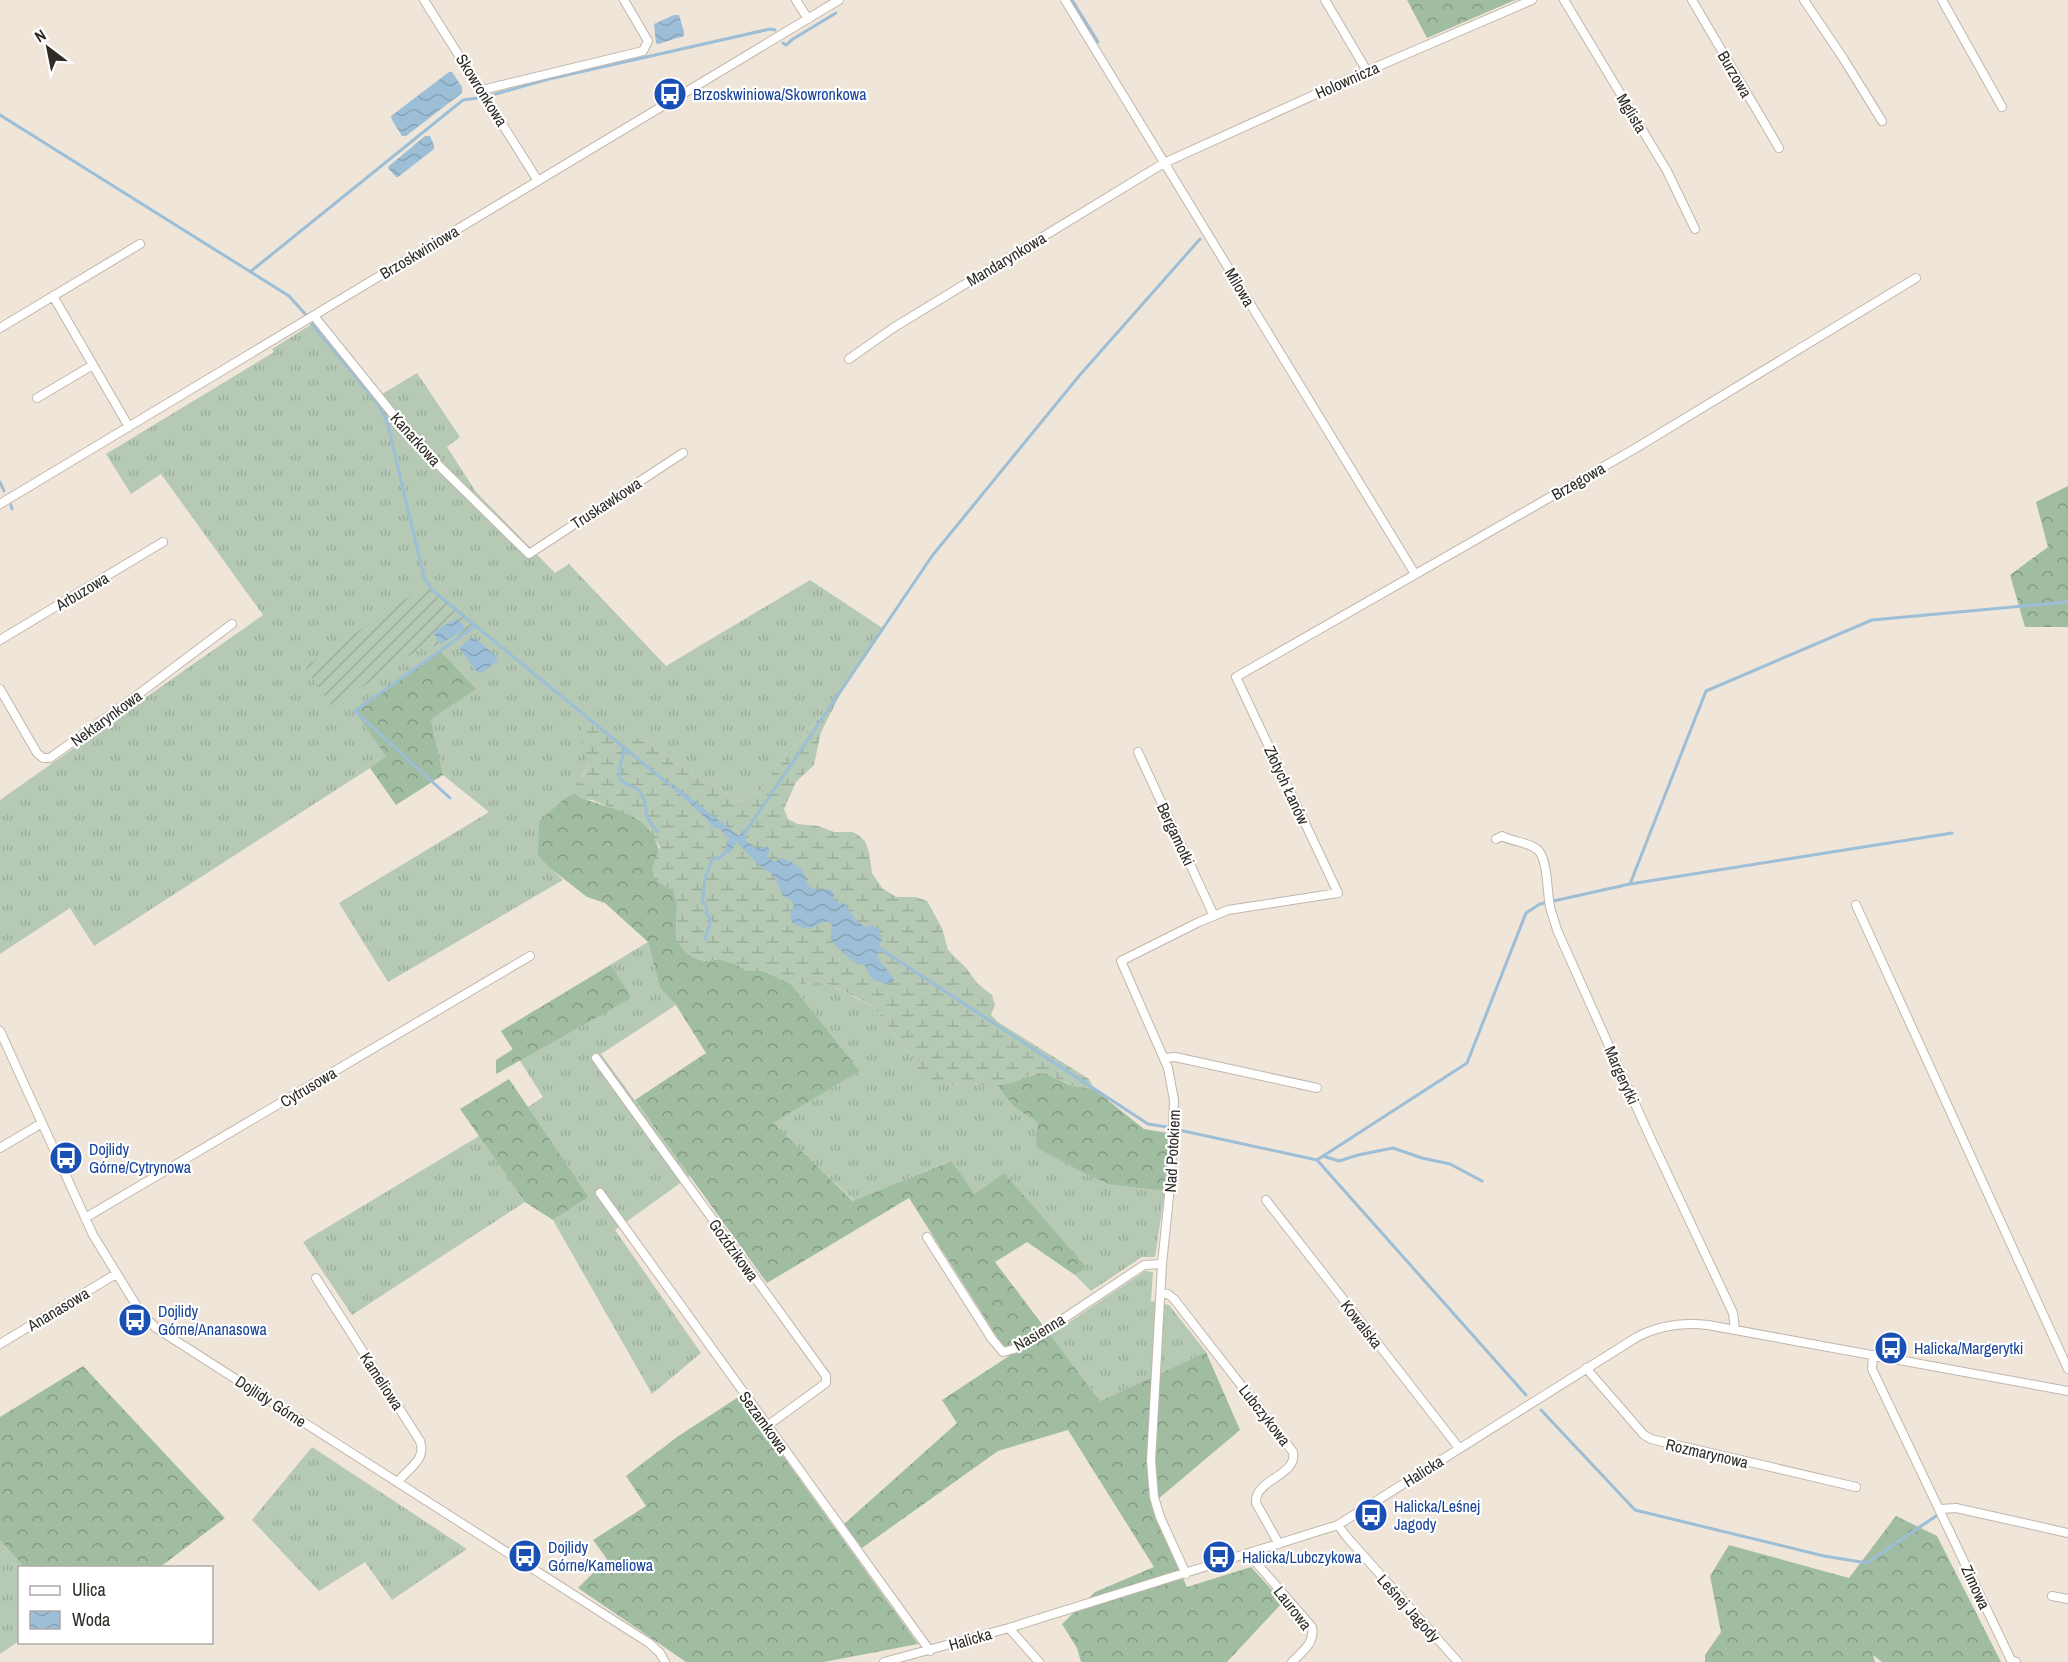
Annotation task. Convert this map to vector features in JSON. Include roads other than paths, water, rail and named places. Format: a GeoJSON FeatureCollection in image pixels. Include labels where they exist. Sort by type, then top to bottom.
{"type":"FeatureCollection","features":[{"type":"Feature","properties":{"kind":"street","name":"Skowronkowa"},"geometry":{"type":"LineString","coordinates":[[424,0],[538,181]]}},
{"type":"Feature","properties":{"kind":"street"},"geometry":{"type":"LineString","coordinates":[[482,90],[643,51],[648,41],[624,0]]}},
{"type":"Feature","properties":{"kind":"street"},"geometry":{"type":"LineString","coordinates":[[796,0],[808,19]]}},
{"type":"Feature","properties":{"kind":"street","name":"Brzoskwiniowa"},"geometry":{"type":"LineString","coordinates":[[0,504],[839,0]]}},
{"type":"Feature","properties":{"kind":"street","name":"Milowa"},"geometry":{"type":"LineString","coordinates":[[1065,0],[1415,574]]}},
{"type":"Feature","properties":{"kind":"street"},"geometry":{"type":"LineString","coordinates":[[1325,0],[1367,71]]}},
{"type":"Feature","properties":{"kind":"street","name":"Holownicza"},"geometry":{"type":"LineString","coordinates":[[1164,163],[1367,71],[1532,0]]}},
{"type":"Feature","properties":{"kind":"street","name":"Mglista"},"geometry":{"type":"LineString","coordinates":[[1564,0],[1667,171],[1695,229]]}},
{"type":"Feature","properties":{"kind":"street","name":"Burzowa"},"geometry":{"type":"LineString","coordinates":[[1692,0],[1779,148]]}},
{"type":"Feature","properties":{"kind":"street"},"geometry":{"type":"LineString","coordinates":[[1804,0],[1882,121]]}},
{"type":"Feature","properties":{"kind":"street"},"geometry":{"type":"LineString","coordinates":[[1942,0],[2002,107]]}},
{"type":"Feature","properties":{"kind":"street","name":"Mandarynkowa"},"geometry":{"type":"LineString","coordinates":[[849,359],[893,328],[1164,163]]}},
{"type":"Feature","properties":{"kind":"street"},"geometry":{"type":"LineString","coordinates":[[0,328],[140,244]]}},
{"type":"Feature","properties":{"kind":"street","name":"Brzegowa"},"geometry":{"type":"LineString","coordinates":[[1236,677],[1636,448],[1916,278]]}},
{"type":"Feature","properties":{"kind":"street"},"geometry":{"type":"LineString","coordinates":[[53,296],[129,427]]}},
{"type":"Feature","properties":{"kind":"street","name":"Kanarkowa"},"geometry":{"type":"LineString","coordinates":[[314,316],[417,444],[529,554]]}},
{"type":"Feature","properties":{"kind":"street"},"geometry":{"type":"LineString","coordinates":[[38,398],[93,365]]}},
{"type":"Feature","properties":{"kind":"street","name":"Truskawkowa"},"geometry":{"type":"LineString","coordinates":[[529,554],[683,453]]}},
{"type":"Feature","properties":{"kind":"street","name":"Arbuzowa"},"geometry":{"type":"LineString","coordinates":[[0,640],[164,542]]}},
{"type":"Feature","properties":{"kind":"street","name":"Nektarynkowa"},"geometry":{"type":"LineString","coordinates":[[0,689],[37,753],[43,758],[50,758],[232,624]]}},
{"type":"Feature","properties":{"kind":"street","name":"Złotych Łanów"},"geometry":{"type":"LineString","coordinates":[[1236,677],[1338,893]]}},
{"type":"Feature","properties":{"kind":"street","name":"Bergamotki"},"geometry":{"type":"LineString","coordinates":[[1138,752],[1214,916]]}},
{"type":"Feature","properties":{"kind":"street","name":"Margerytki"},"geometry":{"type":"LineString","coordinates":[[1499,838],[1526,844],[1539,851],[1543,860],[1550,907],[1557,930],[1650,1137],[1733,1313],[1735,1330]]}},
{"type":"Feature","properties":{"kind":"street","name":"Nad Potokiem"},"geometry":{"type":"LineString","coordinates":[[1186,1574],[1160,1517],[1154,1497],[1151,1461],[1162,1264],[1171,1177],[1174,1100],[1168,1068],[1120,961],[1228,910],[1338,893]]}},
{"type":"Feature","properties":{"kind":"street"},"geometry":{"type":"LineString","coordinates":[[1856,905],[2068,1369]]}},
{"type":"Feature","properties":{"kind":"street","name":"Cytrusowa"},"geometry":{"type":"LineString","coordinates":[[85,1218],[530,956]]}},
{"type":"Feature","properties":{"kind":"street","name":"Dojlidy Górne"},"geometry":{"type":"LineString","coordinates":[[0,1031],[85,1218],[141,1313],[156,1328],[649,1643],[660,1653],[665,1662]]}},
{"type":"Feature","properties":{"kind":"street"},"geometry":{"type":"LineString","coordinates":[[1164,1058],[1175,1057],[1317,1088]]}},
{"type":"Feature","properties":{"kind":"street","name":"Goździkowa"},"geometry":{"type":"LineString","coordinates":[[596,1058],[826,1376],[826,1383],[767,1426]]}},
{"type":"Feature","properties":{"kind":"street"},"geometry":{"type":"LineString","coordinates":[[0,1148],[42,1123]]}},
{"type":"Feature","properties":{"kind":"street","name":"Sezamkowa"},"geometry":{"type":"LineString","coordinates":[[600,1193],[930,1651]]}},
{"type":"Feature","properties":{"kind":"street","name":"Kowalska"},"geometry":{"type":"LineString","coordinates":[[1266,1200],[1459,1448]]}},
{"type":"Feature","properties":{"kind":"street","name":"Nasienna"},"geometry":{"type":"LineString","coordinates":[[927,1237],[992,1340],[1003,1352],[1014,1349],[1054,1325],[1144,1265],[1162,1264]]}},
{"type":"Feature","properties":{"kind":"street","name":"Ananasowa"},"geometry":{"type":"LineString","coordinates":[[0,1344],[116,1274]]}},
{"type":"Feature","properties":{"kind":"street","name":"Kameliowa"},"geometry":{"type":"LineString","coordinates":[[316,1278],[420,1441],[423,1450],[420,1458],[398,1482]]}},
{"type":"Feature","properties":{"kind":"street","name":"Lubczykowa"},"geometry":{"type":"LineString","coordinates":[[1161,1293],[1168,1294],[1174,1299],[1293,1452],[1295,1458],[1291,1465],[1260,1490],[1256,1496],[1256,1503],[1279,1544]]}},
{"type":"Feature","properties":{"kind":"street","name":"Halicka"},"geometry":{"type":"LineString","coordinates":[[884,1662],[903,1660],[1010,1628],[1338,1525],[1637,1337],[1669,1325],[1699,1324],[2068,1391]]}},
{"type":"Feature","properties":{"kind":"street","name":"Zimowa"},"geometry":{"type":"LineString","coordinates":[[1873,1354],[1872,1369],[2011,1660],[2016,1662]]}},
{"type":"Feature","properties":{"kind":"street","name":"Rozmarynowa"},"geometry":{"type":"LineString","coordinates":[[1586,1368],[1644,1435],[1651,1439],[1856,1488]]}},
{"type":"Feature","properties":{"kind":"street"},"geometry":{"type":"LineString","coordinates":[[1940,1509],[1956,1508],[2068,1533]]}},
{"type":"Feature","properties":{"kind":"street","name":"Leśnej Jagody"},"geometry":{"type":"LineString","coordinates":[[1338,1525],[1458,1662]]}},
{"type":"Feature","properties":{"kind":"street","name":"Laurowa"},"geometry":{"type":"LineString","coordinates":[[1251,1553],[1253,1559],[1312,1627],[1313,1635],[1310,1645],[1292,1662]]}},
{"type":"Feature","properties":{"kind":"street"},"geometry":{"type":"LineString","coordinates":[[2052,1596],[2068,1599]]}},
{"type":"Feature","properties":{"kind":"street"},"geometry":{"type":"LineString","coordinates":[[1010,1628],[1039,1662]]}},
{"type":"Feature","properties":{"kind":"water"},"geometry":{"type":"Polygon","coordinates":[[[679,15],[684,36],[656,43],[654,24],[679,15]]]}},
{"type":"Feature","properties":{"kind":"water"},"geometry":{"type":"Polygon","coordinates":[[[452,72],[462,87],[462,93],[406,136],[402,136],[391,116],[452,72]]]}},
{"type":"Feature","properties":{"kind":"water"},"geometry":{"type":"Polygon","coordinates":[[[425,136],[430,136],[434,149],[396,177],[388,168],[389,166],[425,136]]]}},
{"type":"Feature","properties":{"kind":"water"},"geometry":{"type":"Polygon","coordinates":[[[457,618],[465,627],[462,631],[442,643],[439,642],[434,634],[435,631],[457,618]]]}},
{"type":"Feature","properties":{"kind":"water"},"geometry":{"type":"Polygon","coordinates":[[[475,638],[498,660],[482,673],[478,673],[459,648],[470,639],[475,638]]]}},
{"type":"Feature","properties":{"kind":"water"},"geometry":{"type":"Polygon","coordinates":[[[663,780],[674,785],[739,836],[746,828],[745,840],[756,848],[768,847],[770,850],[767,857],[775,862],[780,858],[790,861],[801,870],[807,884],[812,889],[831,890],[834,899],[838,903],[844,903],[857,921],[866,927],[873,925],[879,930],[882,940],[877,953],[878,957],[894,979],[884,984],[872,979],[865,966],[851,960],[834,944],[830,937],[832,925],[828,921],[807,929],[792,922],[790,914],[794,905],[790,899],[783,896],[775,877],[758,864],[737,842],[731,851],[723,856],[729,839],[720,829],[712,827],[705,817],[663,780]]]}},
{"type":"Feature","properties":{"kind":"waterway"},"geometry":{"type":"LineString","coordinates":[[1072,0],[1098,42]]}},
{"type":"Feature","properties":{"kind":"waterway"},"geometry":{"type":"LineString","coordinates":[[783,43],[786,45],[836,13]]}},
{"type":"Feature","properties":{"kind":"waterway"},"geometry":{"type":"LineString","coordinates":[[492,95],[549,79],[770,29],[775,30]]}},
{"type":"Feature","properties":{"kind":"waterway"},"geometry":{"type":"LineString","coordinates":[[250,272],[463,100],[478,98]]}},
{"type":"Feature","properties":{"kind":"waterway"},"geometry":{"type":"LineString","coordinates":[[0,115],[289,296],[307,316]]}},
{"type":"Feature","properties":{"kind":"waterway"},"geometry":{"type":"LineString","coordinates":[[744,834],[932,556],[1079,376],[1200,239]]}},
{"type":"Feature","properties":{"kind":"waterway"},"geometry":{"type":"LineString","coordinates":[[312,324],[378,404],[387,421],[424,577],[432,590],[666,782]]}},
{"type":"Feature","properties":{"kind":"waterway"},"geometry":{"type":"LineString","coordinates":[[0,482],[4,491]]}},
{"type":"Feature","properties":{"kind":"waterway"},"geometry":{"type":"LineString","coordinates":[[11,505],[12,509]]}},
{"type":"Feature","properties":{"kind":"waterway"},"geometry":{"type":"LineString","coordinates":[[1630,884],[1706,691],[1872,620],[2067,602]]}},
{"type":"Feature","properties":{"kind":"waterway"},"geometry":{"type":"LineString","coordinates":[[450,798],[355,711],[475,626]]}},
{"type":"Feature","properties":{"kind":"waterway"},"geometry":{"type":"LineString","coordinates":[[624,748],[619,769],[620,779],[641,793],[648,818],[658,832]]}},
{"type":"Feature","properties":{"kind":"waterway"},"geometry":{"type":"LineString","coordinates":[[1317,1160],[1467,1063],[1526,913],[1540,904],[1630,884],[1952,833]]}},
{"type":"Feature","properties":{"kind":"waterway"},"geometry":{"type":"LineString","coordinates":[[705,939],[711,920],[702,900],[705,879],[712,859],[719,858],[725,853]]}},
{"type":"Feature","properties":{"kind":"waterway"},"geometry":{"type":"LineString","coordinates":[[879,948],[1148,1124],[1167,1127]]}},
{"type":"Feature","properties":{"kind":"waterway"},"geometry":{"type":"LineString","coordinates":[[1179,1130],[1317,1160],[1526,1395]]}},
{"type":"Feature","properties":{"kind":"waterway"},"geometry":{"type":"LineString","coordinates":[[1323,1156],[1339,1161],[1393,1148],[1450,1164],[1482,1181]]}},
{"type":"Feature","properties":{"kind":"waterway"},"geometry":{"type":"LineString","coordinates":[[1541,1410],[1635,1510],[1824,1556],[1867,1563],[1936,1516]]}},
{"type":"Feature","properties":{"kind":"place","name":"Brzoskwiniowa/Skowronkowa"},"geometry":{"type":"Point","coordinates":[670,94]}},
{"type":"Feature","properties":{"kind":"place","name":"Dojlidy Górne/Cytrynowa"},"geometry":{"type":"Point","coordinates":[66,1158]}},
{"type":"Feature","properties":{"kind":"place","name":"Dojlidy Górne/Ananasowa"},"geometry":{"type":"Point","coordinates":[135,1320]}},
{"type":"Feature","properties":{"kind":"place","name":"Halicka/Margerytki"},"geometry":{"type":"Point","coordinates":[1891,1348]}},
{"type":"Feature","properties":{"kind":"place","name":"Halicka/Leśnej Jagody"},"geometry":{"type":"Point","coordinates":[1371,1515]}},
{"type":"Feature","properties":{"kind":"place","name":"Dojlidy Górne/Kameliowa"},"geometry":{"type":"Point","coordinates":[525,1556]}},
{"type":"Feature","properties":{"kind":"place","name":"Halicka/Lubczykowa"},"geometry":{"type":"Point","coordinates":[1219,1557]}}]}
